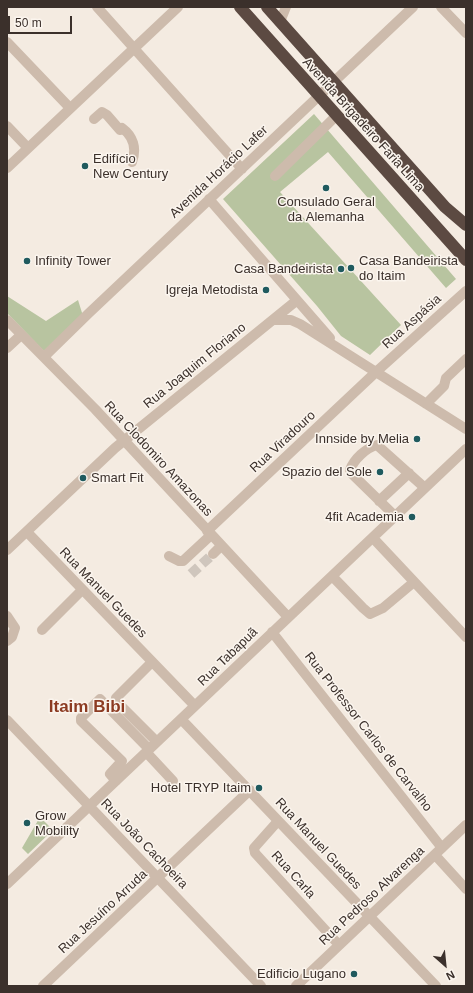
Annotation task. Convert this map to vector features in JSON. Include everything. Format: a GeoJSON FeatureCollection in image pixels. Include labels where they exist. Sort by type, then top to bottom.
{"type":"FeatureCollection","features":[{"type":"Feature","properties":{"kind":"highway","name":"Avenida Brigadeiro Faria Lima"},"geometry":{"type":"LineString","coordinates":[[240,7],[318,96],[465,257]]}},
{"type":"Feature","properties":{"kind":"highway","name":"Avenida Brigadeiro Faria Lima"},"geometry":{"type":"LineString","coordinates":[[267,7],[445,208],[466,225]]}},
{"type":"Feature","properties":{"kind":"street"},"geometry":{"type":"LineString","coordinates":[[97,7],[242,169]]}},
{"type":"Feature","properties":{"kind":"street"},"geometry":{"type":"LineString","coordinates":[[7,168],[178,7]]}},
{"type":"Feature","properties":{"kind":"street"},"geometry":{"type":"LineString","coordinates":[[280,22],[286,7]]}},
{"type":"Feature","properties":{"kind":"street","name":"Avenida Horácio Lafer"},"geometry":{"type":"LineString","coordinates":[[44,357],[208,199],[242,169],[413,7]]}},
{"type":"Feature","properties":{"kind":"street"},"geometry":{"type":"LineString","coordinates":[[441,7],[466,33]]}},
{"type":"Feature","properties":{"kind":"street"},"geometry":{"type":"LineString","coordinates":[[7,42],[70,108]]}},
{"type":"Feature","properties":{"kind":"street"},"geometry":{"type":"LineString","coordinates":[[94,119],[102,112],[120,130],[122,128],[127,132],[132,138],[135,148],[132,162]]}},
{"type":"Feature","properties":{"kind":"street"},"geometry":{"type":"LineString","coordinates":[[275,176],[336,116]]}},
{"type":"Feature","properties":{"kind":"street"},"geometry":{"type":"LineString","coordinates":[[7,126],[28,148]]}},
{"type":"Feature","properties":{"kind":"street"},"geometry":{"type":"LineString","coordinates":[[208,199],[340,349]]}},
{"type":"Feature","properties":{"kind":"street","name":"Rua Aspásia"},"geometry":{"type":"LineString","coordinates":[[376,372],[466,291]]}},
{"type":"Feature","properties":{"kind":"street","name":"Rua Joaquim Floriano"},"geometry":{"type":"LineString","coordinates":[[7,550],[124,441],[296,300]]}},
{"type":"Feature","properties":{"kind":"street","name":"Rua Clodomiro Amazonas"},"geometry":{"type":"LineString","coordinates":[[7,320],[124,441],[288,617]]}},
{"type":"Feature","properties":{"kind":"street"},"geometry":{"type":"LineString","coordinates":[[273,320],[291,320],[340,349],[466,429]]}},
{"type":"Feature","properties":{"kind":"street"},"geometry":{"type":"LineString","coordinates":[[7,348],[21,335]]}},
{"type":"Feature","properties":{"kind":"street"},"geometry":{"type":"LineString","coordinates":[[426,404],[444,386],[446,378],[466,360]]}},
{"type":"Feature","properties":{"kind":"street","name":"Rua Viradouro"},"geometry":{"type":"LineString","coordinates":[[169,556],[179,561],[183,561],[209,533],[376,372]]}},
{"type":"Feature","properties":{"kind":"street"},"geometry":{"type":"LineString","coordinates":[[395,516],[350,470],[362,453],[377,445],[409,472],[425,488]]}},
{"type":"Feature","properties":{"kind":"street","name":"Rua Tabapuã"},"geometry":{"type":"LineString","coordinates":[[7,884],[466,449]]}},
{"type":"Feature","properties":{"kind":"street"},"geometry":{"type":"LineString","coordinates":[[379,501],[409,472]]}},
{"type":"Feature","properties":{"kind":"street","name":"Rua Manuel Guedes"},"geometry":{"type":"LineString","coordinates":[[26,532],[195,706]]}},
{"type":"Feature","properties":{"kind":"street"},"geometry":{"type":"LineString","coordinates":[[372,538],[466,637]]}},
{"type":"Feature","properties":{"kind":"street"},"geometry":{"type":"LineString","coordinates":[[213,554],[221,546]]}},
{"type":"Feature","properties":{"kind":"street"},"geometry":{"type":"LineString","coordinates":[[332,576],[370,614],[383,608],[414,582]]}},
{"type":"Feature","properties":{"kind":"street"},"geometry":{"type":"LineString","coordinates":[[42,630],[82,590]]}},
{"type":"Feature","properties":{"kind":"street"},"geometry":{"type":"LineString","coordinates":[[7,616],[15,628],[12,637],[7,641]]}},
{"type":"Feature","properties":{"kind":"street","name":"Rua Professor Carlos de Carvalho"},"geometry":{"type":"LineString","coordinates":[[272,632],[442,848]]}},
{"type":"Feature","properties":{"kind":"street"},"geometry":{"type":"LineString","coordinates":[[152,662],[116,698],[117,702],[173,781]]}},
{"type":"Feature","properties":{"kind":"street"},"geometry":{"type":"LineString","coordinates":[[116,781],[110,774],[122,761],[81,721],[81,718],[97,701],[100,699],[151,748]]}},
{"type":"Feature","properties":{"kind":"street","name":"Rua Manuel Guedes"},"geometry":{"type":"LineString","coordinates":[[181,719],[436,986]]}},
{"type":"Feature","properties":{"kind":"street","name":"Rua João Cachoeira"},"geometry":{"type":"LineString","coordinates":[[7,720],[261,986]]}},
{"type":"Feature","properties":{"kind":"street","name":"Rua Jesuíno Arruda"},"geometry":{"type":"LineString","coordinates":[[44,986],[250,790]]}},
{"type":"Feature","properties":{"kind":"street","name":"Rua Carla"},"geometry":{"type":"LineString","coordinates":[[278,821],[257,843],[254,848],[255,853],[339,945]]}},
{"type":"Feature","properties":{"kind":"street","name":"Rua Pedroso Alvarenga"},"geometry":{"type":"LineString","coordinates":[[296,986],[466,825]]}},
{"type":"Feature","properties":{"kind":"street"},"geometry":{"type":"LineString","coordinates":[[435,855],[466,889]]}},
{"type":"Feature","properties":{"kind":"green space"},"geometry":{"type":"Polygon","coordinates":[[[314,114],[456,279],[446,288],[328,152],[280,192],[401,325],[370,355],[341,336],[317,306],[223,199],[314,114]]]}},
{"type":"Feature","properties":{"kind":"green space"},"geometry":{"type":"Polygon","coordinates":[[[7,296],[46,321],[78,300],[83,316],[44,351],[7,313],[7,296]]]}},
{"type":"Feature","properties":{"kind":"green space"},"geometry":{"type":"Polygon","coordinates":[[[40,817],[53,830],[28,854],[22,848],[40,817]]]}},
{"type":"Feature","properties":{"kind":"tunnel"},"geometry":{"type":"LineString","coordinates":[[191,574],[213,554]]}},
{"type":"Feature","properties":{"kind":"place","name":"Edifício New Century"},"geometry":{"type":"Point","coordinates":[85,166]}},
{"type":"Feature","properties":{"kind":"place","name":"Consulado Geral da Alemanha"},"geometry":{"type":"Point","coordinates":[326,188]}},
{"type":"Feature","properties":{"kind":"place","name":"Infinity Tower"},"geometry":{"type":"Point","coordinates":[27,261]}},
{"type":"Feature","properties":{"kind":"place","name":"Casa Bandeirista do Itaim"},"geometry":{"type":"Point","coordinates":[351,268]}},
{"type":"Feature","properties":{"kind":"place","name":"Casa Bandeirista"},"geometry":{"type":"Point","coordinates":[341,269]}},
{"type":"Feature","properties":{"kind":"place","name":"Igreja Metodista"},"geometry":{"type":"Point","coordinates":[266,290]}},
{"type":"Feature","properties":{"kind":"place","name":"Innside by Melia"},"geometry":{"type":"Point","coordinates":[417,439]}},
{"type":"Feature","properties":{"kind":"place","name":"Spazio del Sole"},"geometry":{"type":"Point","coordinates":[380,472]}},
{"type":"Feature","properties":{"kind":"place","name":"Smart Fit"},"geometry":{"type":"Point","coordinates":[83,478]}},
{"type":"Feature","properties":{"kind":"place","name":"4fit Academia"},"geometry":{"type":"Point","coordinates":[412,517]}},
{"type":"Feature","properties":{"kind":"place","name":"Hotel TRYP Itaim"},"geometry":{"type":"Point","coordinates":[259,788]}},
{"type":"Feature","properties":{"kind":"place","name":"Grow Mobility"},"geometry":{"type":"Point","coordinates":[27,823]}},
{"type":"Feature","properties":{"kind":"place","name":"Edificio Lugano"},"geometry":{"type":"Point","coordinates":[354,974]}},
{"type":"Feature","properties":{"kind":"district","name":"Itaim Bibi"},"geometry":{"type":"Point","coordinates":[87,707]}}]}
